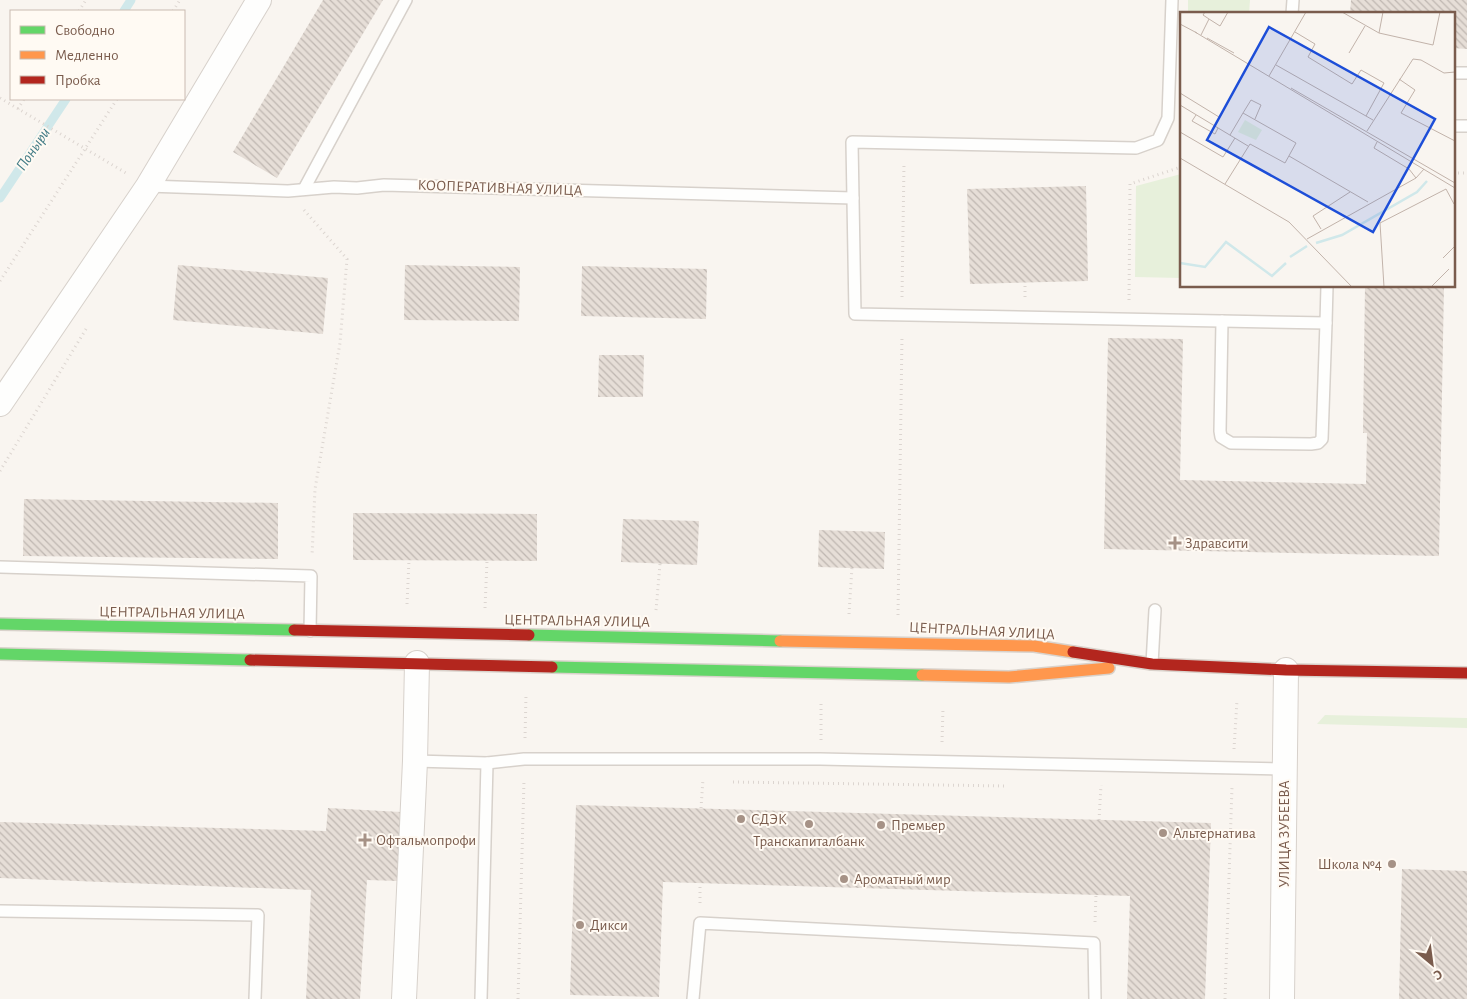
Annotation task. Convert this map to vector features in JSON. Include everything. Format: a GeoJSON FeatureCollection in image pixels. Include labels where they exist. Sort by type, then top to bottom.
{"type":"FeatureCollection","features":[{"type":"Feature","properties":{"kind":"main road","name":"ЦЕНТРАЛЬНАЯ УЛИЦА"},"geometry":{"type":"LineString","coordinates":[[0,624],[1034,646],[1152,664],[1286,670],[1464,674]]}},
{"type":"Feature","properties":{"kind":"main road","name":"ЦЕНТРАЛЬНАЯ УЛИЦА"},"geometry":{"type":"LineString","coordinates":[[0,654],[1009,677],[1152,664]]}},
{"type":"Feature","properties":{"kind":"street"},"geometry":{"type":"LineString","coordinates":[[0,404],[148,186],[258,0]]}},
{"type":"Feature","properties":{"kind":"street"},"geometry":{"type":"LineString","coordinates":[[404,999],[416,761],[417,664]]}},
{"type":"Feature","properties":{"kind":"street","name":"УЛИЦА ЗУБЕЕВА"},"geometry":{"type":"LineString","coordinates":[[1282,999],[1286,670]]}},
{"type":"Feature","properties":{"kind":"lane"},"geometry":{"type":"LineString","coordinates":[[304,189],[406,0]]}},
{"type":"Feature","properties":{"kind":"lane"},"geometry":{"type":"LineString","coordinates":[[1172,0],[1168,118],[1158,140],[1136,148],[852,142],[855,314],[1326,323]]}},
{"type":"Feature","properties":{"kind":"lane"},"geometry":{"type":"LineString","coordinates":[[1454,73],[1467,73]]}},
{"type":"Feature","properties":{"kind":"lane"},"geometry":{"type":"LineString","coordinates":[[1168,118],[1180,119]]}},
{"type":"Feature","properties":{"kind":"lane"},"geometry":{"type":"LineString","coordinates":[[1454,126],[1467,126]]}},
{"type":"Feature","properties":{"kind":"lane","name":"КООПЕРАТИВНАЯ УЛИЦА"},"geometry":{"type":"LineString","coordinates":[[148,186],[288,191],[384,185],[853,198]]}},
{"type":"Feature","properties":{"kind":"lane"},"geometry":{"type":"LineString","coordinates":[[1222,321],[1220,431],[1222,437],[1231,443],[1318,443],[1322,439],[1327,288]]}},
{"type":"Feature","properties":{"kind":"lane"},"geometry":{"type":"LineString","coordinates":[[0,567],[311,576],[310,631]]}},
{"type":"Feature","properties":{"kind":"lane"},"geometry":{"type":"LineString","coordinates":[[1152,664],[1155,610]]}},
{"type":"Feature","properties":{"kind":"lane"},"geometry":{"type":"LineString","coordinates":[[416,761],[487,763],[524,759],[704,758],[1284,769]]}},
{"type":"Feature","properties":{"kind":"lane"},"geometry":{"type":"LineString","coordinates":[[481,999],[487,763]]}},
{"type":"Feature","properties":{"kind":"lane"},"geometry":{"type":"LineString","coordinates":[[0,911],[258,915],[255,999]]}},
{"type":"Feature","properties":{"kind":"lane"},"geometry":{"type":"LineString","coordinates":[[692,999],[700,924],[1094,943],[1095,999]]}},
{"type":"Feature","properties":{"kind":"path"},"geometry":{"type":"LineString","coordinates":[[0,98],[148,186]]}},
{"type":"Feature","properties":{"kind":"path"},"geometry":{"type":"LineString","coordinates":[[18,109],[23,100]]}},
{"type":"Feature","properties":{"kind":"path"},"geometry":{"type":"LineString","coordinates":[[0,281],[116,100]]}},
{"type":"Feature","properties":{"kind":"path"},"geometry":{"type":"LineString","coordinates":[[898,615],[904,142]]}},
{"type":"Feature","properties":{"kind":"path"},"geometry":{"type":"LineString","coordinates":[[1129,319],[1130,184],[1180,167]]}},
{"type":"Feature","properties":{"kind":"path"},"geometry":{"type":"LineString","coordinates":[[1454,173],[1467,173]]}},
{"type":"Feature","properties":{"kind":"path"},"geometry":{"type":"LineString","coordinates":[[288,191],[347,259],[340,342],[316,489],[311,576]]}},
{"type":"Feature","properties":{"kind":"path"},"geometry":{"type":"LineString","coordinates":[[407,613],[409,560]]}},
{"type":"Feature","properties":{"kind":"path"},"geometry":{"type":"LineString","coordinates":[[485,615],[487,561]]}},
{"type":"Feature","properties":{"kind":"path"},"geometry":{"type":"LineString","coordinates":[[655,619],[660,564]]}},
{"type":"Feature","properties":{"kind":"path"},"geometry":{"type":"LineString","coordinates":[[850,614],[852,567]]}},
{"type":"Feature","properties":{"kind":"path"},"geometry":{"type":"LineString","coordinates":[[518,999],[526,692]]}},
{"type":"Feature","properties":{"kind":"path"},"geometry":{"type":"LineString","coordinates":[[1225,999],[1237,700]]}},
{"type":"Feature","properties":{"kind":"path"},"geometry":{"type":"LineString","coordinates":[[701,808],[704,758]]}},
{"type":"Feature","properties":{"kind":"path"},"geometry":{"type":"LineString","coordinates":[[1099,820],[1102,765]]}},
{"type":"Feature","properties":{"kind":"path"},"geometry":{"type":"LineString","coordinates":[[702,781],[712,781]]}},
{"type":"Feature","properties":{"kind":"path"},"geometry":{"type":"LineString","coordinates":[[732,782],[1016,786]]}},
{"type":"Feature","properties":{"kind":"path"},"geometry":{"type":"LineString","coordinates":[[1092,787],[1101,787]]}},
{"type":"Feature","properties":{"kind":"path"},"geometry":{"type":"LineString","coordinates":[[1094,943],[1096,894]]}},
{"type":"Feature","properties":{"kind":"green space"},"geometry":{"type":"Polygon","coordinates":[[[1188,0],[1250,0],[1249,12],[1188,12],[1188,0]]]}},
{"type":"Feature","properties":{"kind":"green space"},"geometry":{"type":"Polygon","coordinates":[[[1180,174],[1180,278],[1135,277],[1136,186],[1180,174]]]}},
{"type":"Feature","properties":{"kind":"green space"},"geometry":{"type":"Polygon","coordinates":[[[1325,715],[1467,718],[1467,728],[1317,724],[1325,715]]]}},
{"type":"Feature","properties":{"kind":"building"},"geometry":{"type":"Polygon","coordinates":[[[323,0],[383,0],[277,178],[233,152],[323,0]]]}},
{"type":"Feature","properties":{"kind":"building"},"geometry":{"type":"Polygon","coordinates":[[[1351,0],[1467,0],[1467,49],[1454,48],[1454,12],[1350,12],[1351,0]]]}},
{"type":"Feature","properties":{"kind":"building"},"geometry":{"type":"Polygon","coordinates":[[[1086,186],[1088,281],[970,284],[967,189],[1086,186]]]}},
{"type":"Feature","properties":{"kind":"building"},"geometry":{"type":"Polygon","coordinates":[[[178,265],[328,278],[323,334],[173,320],[178,265]]]}},
{"type":"Feature","properties":{"kind":"building"},"geometry":{"type":"Polygon","coordinates":[[[405,265],[520,267],[519,321],[404,320],[405,265]]]}},
{"type":"Feature","properties":{"kind":"building"},"geometry":{"type":"Polygon","coordinates":[[[582,266],[707,269],[706,319],[581,316],[582,266]]]}},
{"type":"Feature","properties":{"kind":"building"},"geometry":{"type":"Polygon","coordinates":[[[1365,288],[1444,288],[1439,556],[1104,549],[1108,338],[1183,339],[1180,480],[1366,484],[1367,433],[1363,433],[1365,288]]]}},
{"type":"Feature","properties":{"kind":"building"},"geometry":{"type":"Polygon","coordinates":[[[599,355],[644,355],[643,397],[598,397],[599,355]]]}},
{"type":"Feature","properties":{"kind":"building"},"geometry":{"type":"Polygon","coordinates":[[[24,499],[278,503],[278,559],[23,556],[24,499]]]}},
{"type":"Feature","properties":{"kind":"building"},"geometry":{"type":"Polygon","coordinates":[[[353,513],[537,514],[537,561],[353,560],[353,513]]]}},
{"type":"Feature","properties":{"kind":"building"},"geometry":{"type":"Polygon","coordinates":[[[623,519],[699,521],[697,565],[621,562],[623,519]]]}},
{"type":"Feature","properties":{"kind":"building"},"geometry":{"type":"Polygon","coordinates":[[[819,530],[885,532],[884,569],[818,567],[819,530]]]}},
{"type":"Feature","properties":{"kind":"building"},"geometry":{"type":"Polygon","coordinates":[[[576,805],[1211,823],[1205,999],[1127,999],[1130,896],[663,882],[659,997],[570,995],[576,805]]]}},
{"type":"Feature","properties":{"kind":"building"},"geometry":{"type":"Polygon","coordinates":[[[328,808],[401,812],[397,881],[367,880],[360,999],[306,999],[311,890],[0,878],[0,822],[326,831],[328,808]]]}},
{"type":"Feature","properties":{"kind":"building"},"geometry":{"type":"Polygon","coordinates":[[[1402,869],[1467,871],[1467,999],[1399,999],[1402,869]]]}},
{"type":"Feature","properties":{"kind":"waterway","name":"Поныри"},"geometry":{"type":"LineString","coordinates":[[125,10],[131,0]]}},
{"type":"Feature","properties":{"kind":"waterway","name":"Поныри"},"geometry":{"type":"LineString","coordinates":[[0,198],[65,100]]}},
{"type":"Feature","properties":{"kind":"traffic: fast"},"geometry":{"type":"LineString","coordinates":[[0,624],[294,630]]}},
{"type":"Feature","properties":{"kind":"traffic: fast"},"geometry":{"type":"LineString","coordinates":[[529,635],[780,641]]}},
{"type":"Feature","properties":{"kind":"traffic: fast"},"geometry":{"type":"LineString","coordinates":[[0,654],[250,660]]}},
{"type":"Feature","properties":{"kind":"traffic: fast"},"geometry":{"type":"LineString","coordinates":[[552,667],[922,675]]}},
{"type":"Feature","properties":{"kind":"traffic: slow"},"geometry":{"type":"LineString","coordinates":[[780,641],[1034,646],[1073,652]]}},
{"type":"Feature","properties":{"kind":"traffic: slow"},"geometry":{"type":"LineString","coordinates":[[922,675],[1009,677],[1109,668]]}},
{"type":"Feature","properties":{"kind":"traffic: jam"},"geometry":{"type":"LineString","coordinates":[[294,630],[529,635]]}},
{"type":"Feature","properties":{"kind":"traffic: jam"},"geometry":{"type":"LineString","coordinates":[[1073,652],[1152,664],[1286,670],[1467,673]]}},
{"type":"Feature","properties":{"kind":"traffic: jam"},"geometry":{"type":"LineString","coordinates":[[250,660],[552,667]]}},
{"type":"Feature","properties":{"kind":"place","name":"Здравсити"},"geometry":{"type":"Point","coordinates":[1175,543]}},
{"type":"Feature","properties":{"kind":"place","name":"СДЭК"},"geometry":{"type":"Point","coordinates":[741,819]}},
{"type":"Feature","properties":{"kind":"place","name":"Транскапиталбанк"},"geometry":{"type":"Point","coordinates":[809,824]}},
{"type":"Feature","properties":{"kind":"place","name":"Премьер"},"geometry":{"type":"Point","coordinates":[881,825]}},
{"type":"Feature","properties":{"kind":"place","name":"Альтернатива"},"geometry":{"type":"Point","coordinates":[1163,833]}},
{"type":"Feature","properties":{"kind":"place","name":"Офтальмопрофи"},"geometry":{"type":"Point","coordinates":[365,840]}},
{"type":"Feature","properties":{"kind":"place","name":"Школа №4"},"geometry":{"type":"Point","coordinates":[1392,864]}},
{"type":"Feature","properties":{"kind":"place","name":"Ароматный мир"},"geometry":{"type":"Point","coordinates":[844,879]}},
{"type":"Feature","properties":{"kind":"place","name":"Дикси"},"geometry":{"type":"Point","coordinates":[580,925]}}]}
